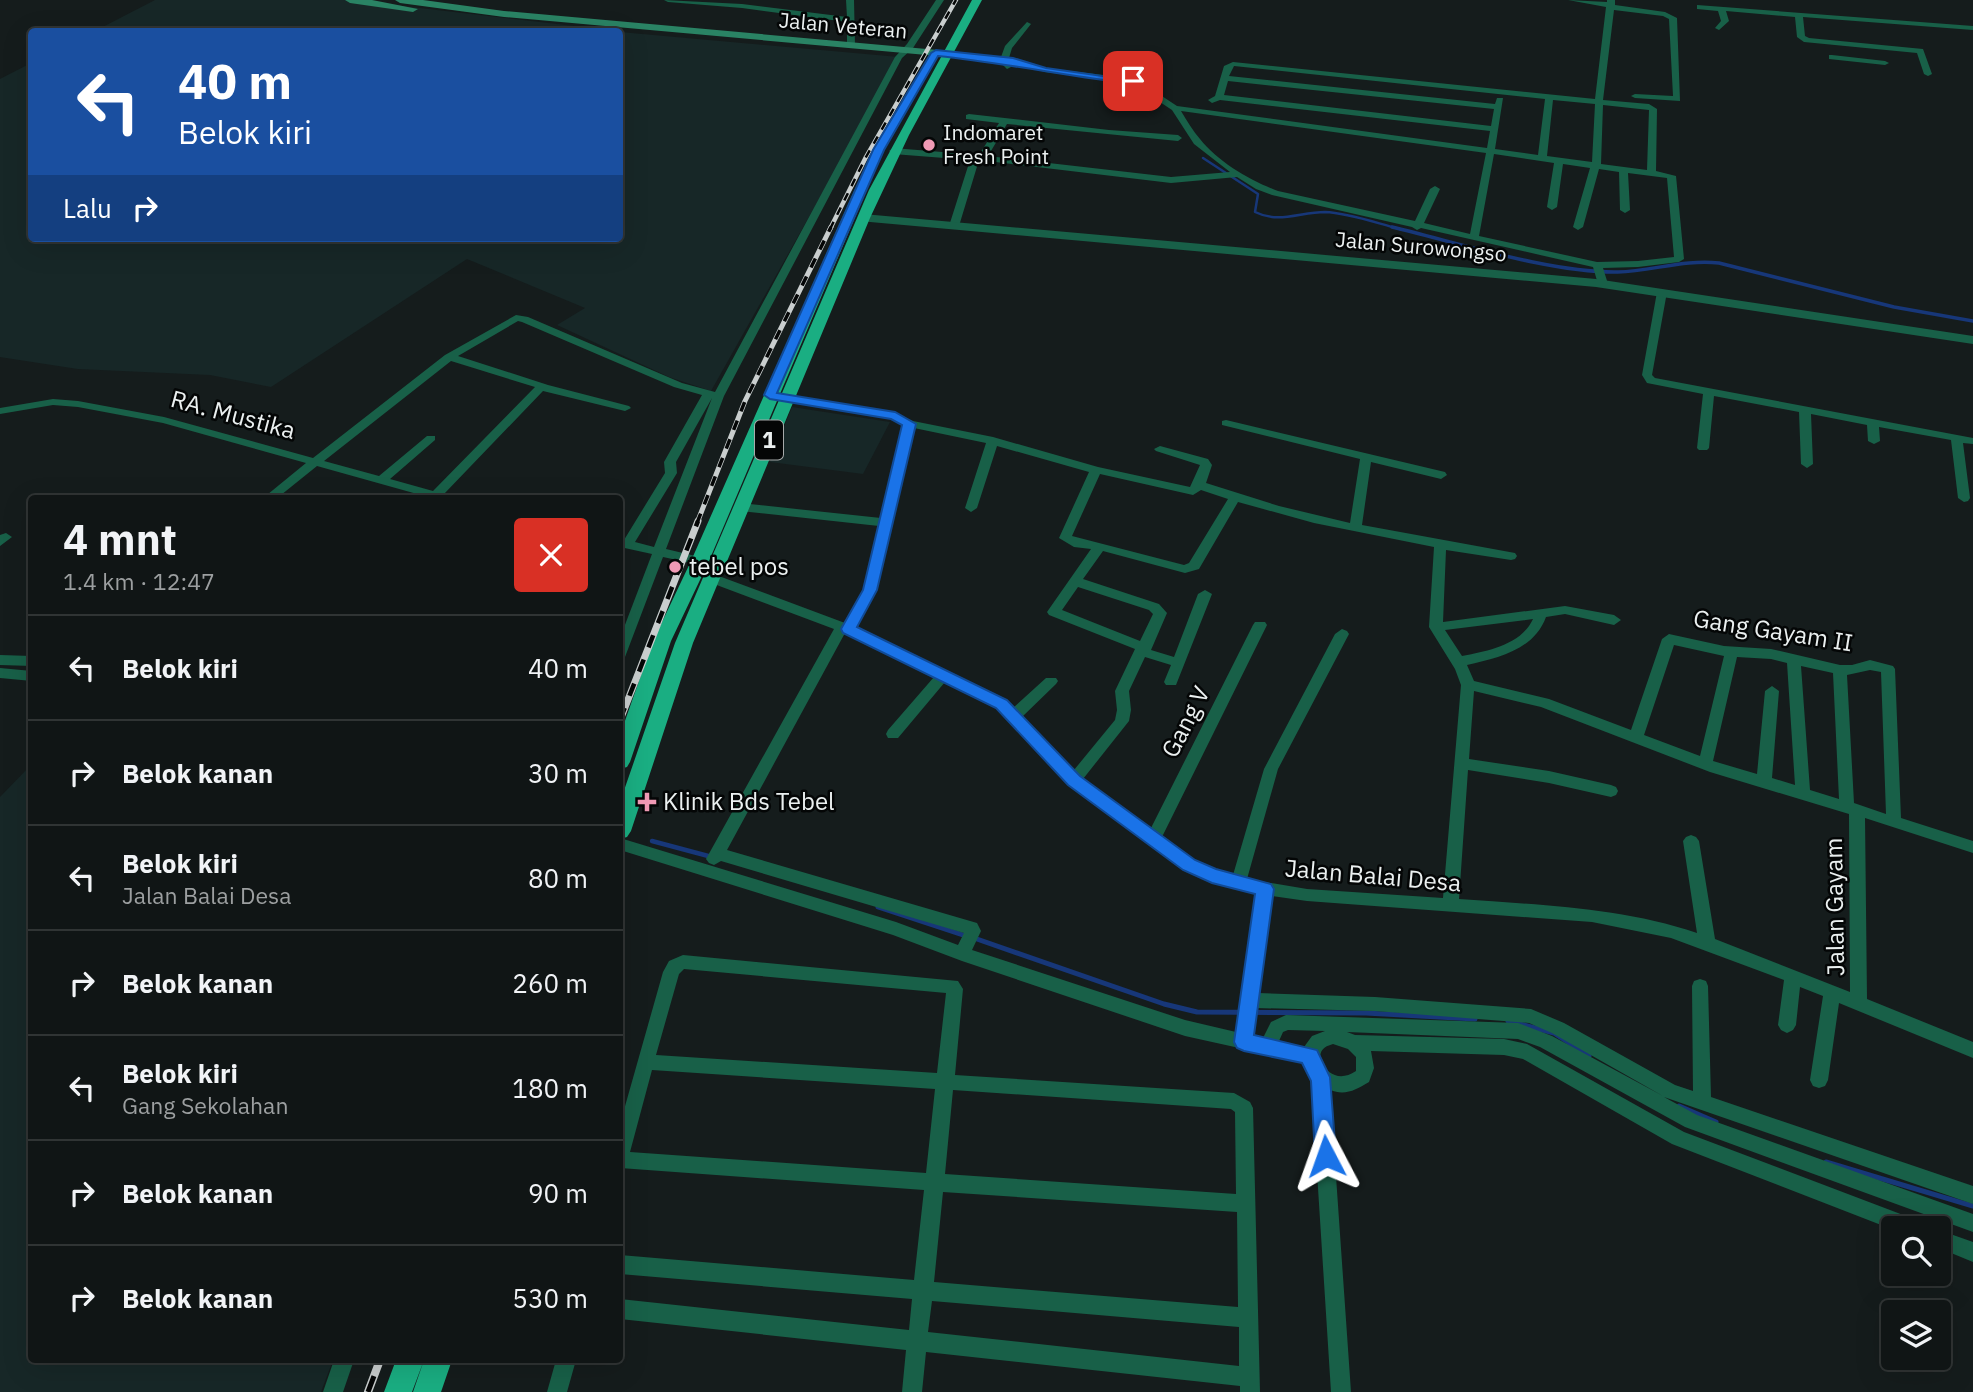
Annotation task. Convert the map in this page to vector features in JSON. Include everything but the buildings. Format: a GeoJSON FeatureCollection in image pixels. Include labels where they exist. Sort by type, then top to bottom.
{"type":"FeatureCollection","features":[{"type":"Feature","properties":{"kind":"highway","name":"1"},"geometry":{"type":"LineString","coordinates":[[623,753],[662,641],[863,218],[892,150],[966,0]]}},
{"type":"Feature","properties":{"kind":"highway","name":"1"},"geometry":{"type":"LineString","coordinates":[[623,822],[684,643],[740,507],[778,396],[878,150],[977,0]]}},
{"type":"Feature","properties":{"kind":"highway"},"geometry":{"type":"LineString","coordinates":[[398,1392],[409,1363]]}},
{"type":"Feature","properties":{"kind":"highway"},"geometry":{"type":"LineString","coordinates":[[427,1392],[437,1363]]}},
{"type":"Feature","properties":{"kind":"main road","name":"Jalan Veteran"},"geometry":{"type":"LineString","coordinates":[[350,0],[586,28]]}},
{"type":"Feature","properties":{"kind":"main road","name":"Jalan Veteran"},"geometry":{"type":"LineString","coordinates":[[400,0],[727,38],[940,57]]}},
{"type":"Feature","properties":{"kind":"main road","name":"Jalan Veteran"},"geometry":{"type":"LineString","coordinates":[[623,32],[852,46],[901,54]]}},
{"type":"Feature","properties":{"kind":"street"},"geometry":{"type":"LineString","coordinates":[[668,0],[849,20]]}},
{"type":"Feature","properties":{"kind":"street"},"geometry":{"type":"LineString","coordinates":[[850,0],[852,46]]}},
{"type":"Feature","properties":{"kind":"street"},"geometry":{"type":"LineString","coordinates":[[699,561],[658,554],[623,544],[671,473],[670,462],[713,395],[901,54],[910,46],[940,0]]}},
{"type":"Feature","properties":{"kind":"street"},"geometry":{"type":"LineString","coordinates":[[1206,107],[1219,97],[1228,66],[1233,64],[1549,96],[1677,98],[1673,17],[1611,4],[1572,0]]}},
{"type":"Feature","properties":{"kind":"street"},"geometry":{"type":"LineString","coordinates":[[1755,0],[1755,11]]}},
{"type":"Feature","properties":{"kind":"street"},"geometry":{"type":"LineString","coordinates":[[1578,227],[1600,164],[1611,4]]}},
{"type":"Feature","properties":{"kind":"street"},"geometry":{"type":"LineString","coordinates":[[1700,7],[1871,21],[1922,29],[1973,28]]}},
{"type":"Feature","properties":{"kind":"street"},"geometry":{"type":"LineString","coordinates":[[1719,28],[1725,21],[1721,9]]}},
{"type":"Feature","properties":{"kind":"street"},"geometry":{"type":"LineString","coordinates":[[1799,15],[1803,39],[1881,48],[1922,47],[1928,74]]}},
{"type":"Feature","properties":{"kind":"street"},"geometry":{"type":"LineString","coordinates":[[1832,57],[1886,67],[1871,21]]}},
{"type":"Feature","properties":{"kind":"street"},"geometry":{"type":"LineString","coordinates":[[1009,65],[1009,48],[1027,24]]}},
{"type":"Feature","properties":{"kind":"street"},"geometry":{"type":"LineString","coordinates":[[940,57],[1133,81],[1174,107],[1197,142],[1232,174],[1275,193],[1474,239],[1600,273],[1638,264],[1679,259],[1673,177],[1600,164],[1277,123],[1206,107],[1174,107]]}},
{"type":"Feature","properties":{"kind":"street"},"geometry":{"type":"LineString","coordinates":[[1359,77],[1359,92]]}},
{"type":"Feature","properties":{"kind":"street"},"geometry":{"type":"LineString","coordinates":[[1226,78],[1499,107]]}},
{"type":"Feature","properties":{"kind":"street"},"geometry":{"type":"LineString","coordinates":[[1474,239],[1502,91]]}},
{"type":"Feature","properties":{"kind":"street"},"geometry":{"type":"LineString","coordinates":[[1542,157],[1549,96]]}},
{"type":"Feature","properties":{"kind":"street"},"geometry":{"type":"LineString","coordinates":[[1219,97],[1495,129]]}},
{"type":"Feature","properties":{"kind":"street"},"geometry":{"type":"LineString","coordinates":[[1603,98],[1653,109],[1651,172]]}},
{"type":"Feature","properties":{"kind":"street"},"geometry":{"type":"LineString","coordinates":[[969,117],[1178,138]]}},
{"type":"Feature","properties":{"kind":"street"},"geometry":{"type":"LineString","coordinates":[[954,226],[978,158],[1005,121]]}},
{"type":"Feature","properties":{"kind":"street"},"geometry":{"type":"LineString","coordinates":[[1271,135],[1277,123]]}},
{"type":"Feature","properties":{"kind":"street"},"geometry":{"type":"LineString","coordinates":[[892,150],[1171,180],[1232,174]]}},
{"type":"Feature","properties":{"kind":"street"},"geometry":{"type":"LineString","coordinates":[[1552,207],[1559,159]]}},
{"type":"Feature","properties":{"kind":"street"},"geometry":{"type":"LineString","coordinates":[[1623,168],[1625,209]]}},
{"type":"Feature","properties":{"kind":"street"},"geometry":{"type":"LineString","coordinates":[[1417,227],[1435,189]]}},
{"type":"Feature","properties":{"kind":"street","name":"Jalan Surowongso"},"geometry":{"type":"LineString","coordinates":[[863,218],[1600,273],[1662,292],[1973,340]]}},
{"type":"Feature","properties":{"kind":"street"},"geometry":{"type":"LineString","coordinates":[[1662,292],[1647,375],[1651,381],[1973,441]]}},
{"type":"Feature","properties":{"kind":"street"},"geometry":{"type":"LineString","coordinates":[[273,495],[449,357],[520,318],[678,385],[713,395]]}},
{"type":"Feature","properties":{"kind":"street"},"geometry":{"type":"LineString","coordinates":[[449,357],[625,408]]}},
{"type":"Feature","properties":{"kind":"street"},"geometry":{"type":"LineString","coordinates":[[436,495],[543,386]]}},
{"type":"Feature","properties":{"kind":"street"},"geometry":{"type":"LineString","coordinates":[[1703,448],[1709,393]]}},
{"type":"Feature","properties":{"kind":"street"},"geometry":{"type":"LineString","coordinates":[[623,646],[713,395]]}},
{"type":"Feature","properties":{"kind":"street"},"geometry":{"type":"LineString","coordinates":[[778,396],[895,416],[909,424],[993,440],[1096,470],[1193,491],[1199,485],[1206,463],[1160,449]]}},
{"type":"Feature","properties":{"kind":"street","name":"RA. Mustika"},"geometry":{"type":"LineString","coordinates":[[0,411],[53,402],[164,420],[436,495]]}},
{"type":"Feature","properties":{"kind":"street"},"geometry":{"type":"LineString","coordinates":[[1805,411],[1807,464]]}},
{"type":"Feature","properties":{"kind":"street"},"geometry":{"type":"LineString","coordinates":[[1226,423],[1441,475]]}},
{"type":"Feature","properties":{"kind":"street"},"geometry":{"type":"LineString","coordinates":[[712,862],[845,628],[870,590],[909,424]]}},
{"type":"Feature","properties":{"kind":"street"},"geometry":{"type":"LineString","coordinates":[[1873,424],[1874,442]]}},
{"type":"Feature","properties":{"kind":"street"},"geometry":{"type":"LineString","coordinates":[[381,480],[431,438]]}},
{"type":"Feature","properties":{"kind":"street"},"geometry":{"type":"LineString","coordinates":[[1957,438],[1964,499]]}},
{"type":"Feature","properties":{"kind":"street"},"geometry":{"type":"LineString","coordinates":[[971,508],[993,440]]}},
{"type":"Feature","properties":{"kind":"street"},"geometry":{"type":"LineString","coordinates":[[1356,527],[1366,457]]}},
{"type":"Feature","properties":{"kind":"street"},"geometry":{"type":"LineString","coordinates":[[1096,470],[1064,536],[1074,543],[1100,546],[1175,567],[1191,568],[1235,497]]}},
{"type":"Feature","properties":{"kind":"street"},"geometry":{"type":"LineString","coordinates":[[1199,485],[1235,497],[1356,527],[1440,545],[1511,556]]}},
{"type":"Feature","properties":{"kind":"street"},"geometry":{"type":"LineString","coordinates":[[740,507],[887,523]]}},
{"type":"Feature","properties":{"kind":"street"},"geometry":{"type":"LineString","coordinates":[[1440,545],[1436,627],[1458,662],[1468,685],[1450,906]]}},
{"type":"Feature","properties":{"kind":"street"},"geometry":{"type":"LineString","coordinates":[[1100,546],[1054,612],[1179,663]]}},
{"type":"Feature","properties":{"kind":"street","name":"Jalan Balai Desa"},"geometry":{"type":"LineString","coordinates":[[711,578],[845,628],[1002,704],[1074,780],[1189,865],[1238,884],[1384,902],[1592,915],[1671,931],[1793,976],[1973,1050]]}},
{"type":"Feature","properties":{"kind":"street"},"geometry":{"type":"LineString","coordinates":[[1074,780],[1122,721],[1122,691],[1159,616],[1157,609],[1075,582]]}},
{"type":"Feature","properties":{"kind":"street"},"geometry":{"type":"LineString","coordinates":[[1171,682],[1205,594]]}},
{"type":"Feature","properties":{"kind":"street"},"geometry":{"type":"LineString","coordinates":[[1436,627],[1574,610],[1614,620]]}},
{"type":"Feature","properties":{"kind":"street"},"geometry":{"type":"LineString","coordinates":[[1458,662],[1486,656],[1518,642],[1536,629],[1541,614]]}},
{"type":"Feature","properties":{"kind":"street","name":"Gang V"},"geometry":{"type":"LineString","coordinates":[[1153,839],[1260,625]]}},
{"type":"Feature","properties":{"kind":"street"},"geometry":{"type":"LineString","coordinates":[[1238,884],[1271,769],[1342,635]]}},
{"type":"Feature","properties":{"kind":"street","name":"Gang Gayam II"},"geometry":{"type":"LineString","coordinates":[[1635,739],[1667,641],[1674,639],[1732,651],[1794,659],[1840,670],[1870,665],[1888,669],[1894,821]]}},
{"type":"Feature","properties":{"kind":"street"},"geometry":{"type":"LineString","coordinates":[[1705,764],[1732,651]]}},
{"type":"Feature","properties":{"kind":"street"},"geometry":{"type":"LineString","coordinates":[[1794,659],[1803,793]]}},
{"type":"Feature","properties":{"kind":"street"},"geometry":{"type":"LineString","coordinates":[[0,660],[28,661]]}},
{"type":"Feature","properties":{"kind":"street","name":"Jalan Gayam"},"geometry":{"type":"LineString","coordinates":[[1840,670],[1852,808],[1859,1004]]}},
{"type":"Feature","properties":{"kind":"street"},"geometry":{"type":"LineString","coordinates":[[0,673],[28,676]]}},
{"type":"Feature","properties":{"kind":"street"},"geometry":{"type":"LineString","coordinates":[[893,734],[943,676]]}},
{"type":"Feature","properties":{"kind":"street"},"geometry":{"type":"LineString","coordinates":[[1014,715],[1051,681]]}},
{"type":"Feature","properties":{"kind":"street"},"geometry":{"type":"LineString","coordinates":[[1468,685],[1544,703],[1705,764],[1973,847]]}},
{"type":"Feature","properties":{"kind":"street"},"geometry":{"type":"LineString","coordinates":[[1764,783],[1772,691]]}},
{"type":"Feature","properties":{"kind":"street"},"geometry":{"type":"LineString","coordinates":[[1460,763],[1549,777],[1611,791]]}},
{"type":"Feature","properties":{"kind":"street"},"geometry":{"type":"LineString","coordinates":[[1691,841],[1707,943]]}},
{"type":"Feature","properties":{"kind":"street"},"geometry":{"type":"LineString","coordinates":[[623,845],[712,862],[858,904],[903,918],[1185,1028],[1310,1056]]}},
{"type":"Feature","properties":{"kind":"street"},"geometry":{"type":"LineString","coordinates":[[712,862],[903,918],[971,928],[967,944]]}},
{"type":"Feature","properties":{"kind":"street"},"geometry":{"type":"LineString","coordinates":[[1244,1042],[1265,889]]}},
{"type":"Feature","properties":{"kind":"street"},"geometry":{"type":"LineString","coordinates":[[623,1142],[643,1062],[670,972],[675,965],[683,962],[952,986],[955,989],[946,1082],[912,1392]]}},
{"type":"Feature","properties":{"kind":"street"},"geometry":{"type":"LineString","coordinates":[[1787,1025],[1793,976]]}},
{"type":"Feature","properties":{"kind":"street"},"geometry":{"type":"LineString","coordinates":[[1700,986],[1702,1101]]}},
{"type":"Feature","properties":{"kind":"street"},"geometry":{"type":"LineString","coordinates":[[1819,1080],[1832,993]]}},
{"type":"Feature","properties":{"kind":"street"},"geometry":{"type":"LineString","coordinates":[[1248,1009],[1375,1004],[1531,1016],[1558,1028],[1667,1100],[1698,1124],[1973,1223]]}},
{"type":"Feature","properties":{"kind":"street"},"geometry":{"type":"LineString","coordinates":[[1268,1047],[1277,1027],[1286,1022],[1518,1031],[1546,1041],[1667,1100],[1702,1101],[1973,1195]]}},
{"type":"Feature","properties":{"kind":"street"},"geometry":{"type":"LineString","coordinates":[[1355,1043],[1367,1063],[1359,1081],[1344,1086],[1320,1077],[1314,1071],[1310,1056],[1314,1044],[1326,1037],[1341,1036],[1355,1043],[1504,1047],[1527,1052],[1678,1138],[1881,1216]]}},
{"type":"Feature","properties":{"kind":"street"},"geometry":{"type":"LineString","coordinates":[[623,1309],[917,1340],[1250,1384],[1244,1108],[1234,1101],[643,1062]]}},
{"type":"Feature","properties":{"kind":"street"},"geometry":{"type":"LineString","coordinates":[[1320,1077],[1341,1392]]}},
{"type":"Feature","properties":{"kind":"street"},"geometry":{"type":"LineString","coordinates":[[623,1160],[1245,1204]]}},
{"type":"Feature","properties":{"kind":"street"},"geometry":{"type":"LineString","coordinates":[[1951,1244],[1973,1252]]}},
{"type":"Feature","properties":{"kind":"street"},"geometry":{"type":"LineString","coordinates":[[623,1265],[1248,1318]]}},
{"type":"Feature","properties":{"kind":"street"},"geometry":{"type":"LineString","coordinates":[[332,1392],[343,1363]]}},
{"type":"Feature","properties":{"kind":"street"},"geometry":{"type":"LineString","coordinates":[[557,1392],[565,1363]]}},
{"type":"Feature","properties":{"kind":"shaded area"},"geometry":{"type":"Polygon","coordinates":[[[155,0],[351,0],[590,28],[101,28],[155,0]]]}},
{"type":"Feature","properties":{"kind":"shaded area"},"geometry":{"type":"Polygon","coordinates":[[[623,32],[899,57],[711,391],[669,377],[557,325],[585,308],[467,259],[271,387],[210,375],[78,369],[0,357],[0,79],[28,65],[28,242],[623,242],[623,32]]]}},
{"type":"Feature","properties":{"kind":"shaded area"},"geometry":{"type":"Polygon","coordinates":[[[792,407],[890,422],[863,474],[770,462],[792,407]]]}},
{"type":"Feature","properties":{"kind":"shaded area"},"geometry":{"type":"Polygon","coordinates":[[[28,768],[28,1363],[332,1363],[321,1392],[0,1392],[0,797],[28,768]]]}},
{"type":"Feature","properties":{"kind":"waterway"},"geometry":{"type":"LineString","coordinates":[[1203,158],[1258,194],[1255,212],[1273,217],[1316,212],[1334,213],[1400,229]]}},
{"type":"Feature","properties":{"kind":"waterway"},"geometry":{"type":"LineString","coordinates":[[1392,227],[1564,268],[1618,272],[1694,263],[1719,263],[1894,307],[1973,321]]}},
{"type":"Feature","properties":{"kind":"waterway"},"geometry":{"type":"LineString","coordinates":[[652,841],[712,857]]}},
{"type":"Feature","properties":{"kind":"waterway"},"geometry":{"type":"LineString","coordinates":[[878,907],[966,936]]}},
{"type":"Feature","properties":{"kind":"waterway"},"geometry":{"type":"LineString","coordinates":[[974,938],[1164,1004],[1197,1012],[1366,1013],[1475,1019]]}},
{"type":"Feature","properties":{"kind":"waterway"},"geometry":{"type":"LineString","coordinates":[[1508,1021],[1554,1033],[1589,1056]]}},
{"type":"Feature","properties":{"kind":"waterway"},"geometry":{"type":"LineString","coordinates":[[1679,1106],[1716,1122]]}},
{"type":"Feature","properties":{"kind":"waterway"},"geometry":{"type":"LineString","coordinates":[[1826,1162],[1973,1206]]}},
{"type":"Feature","properties":{"kind":"railway"},"geometry":{"type":"LineString","coordinates":[[831,227],[866,157],[956,0]]}},
{"type":"Feature","properties":{"kind":"railway"},"geometry":{"type":"LineString","coordinates":[[697,523],[745,401],[831,227]]}},
{"type":"Feature","properties":{"kind":"railway"},"geometry":{"type":"LineString","coordinates":[[623,712],[698,521]]}},
{"type":"Feature","properties":{"kind":"railway"},"geometry":{"type":"LineString","coordinates":[[368,1392],[379,1363]]}},
{"type":"Feature","properties":{"kind":"place","name":"Indomaret Fresh Point"},"geometry":{"type":"Point","coordinates":[929,145]}},
{"type":"Feature","properties":{"kind":"place","name":"tebel pos"},"geometry":{"type":"Point","coordinates":[675,567]}},
{"type":"Feature","properties":{"kind":"place","name":"Klinik Bds Tebel"},"geometry":{"type":"Point","coordinates":[647,802]}},
{"type":"Feature","properties":{"kind":"route"},"geometry":{"type":"LineString","coordinates":[[1133,81],[1045,70],[1018,61],[936,53],[878,150],[770,395],[895,416],[909,424],[870,590],[848,629],[1002,704],[1074,780],[1189,865],[1212,876],[1265,889],[1244,1042],[1310,1056],[1314,1071],[1320,1077],[1326,1156]]}}]}
